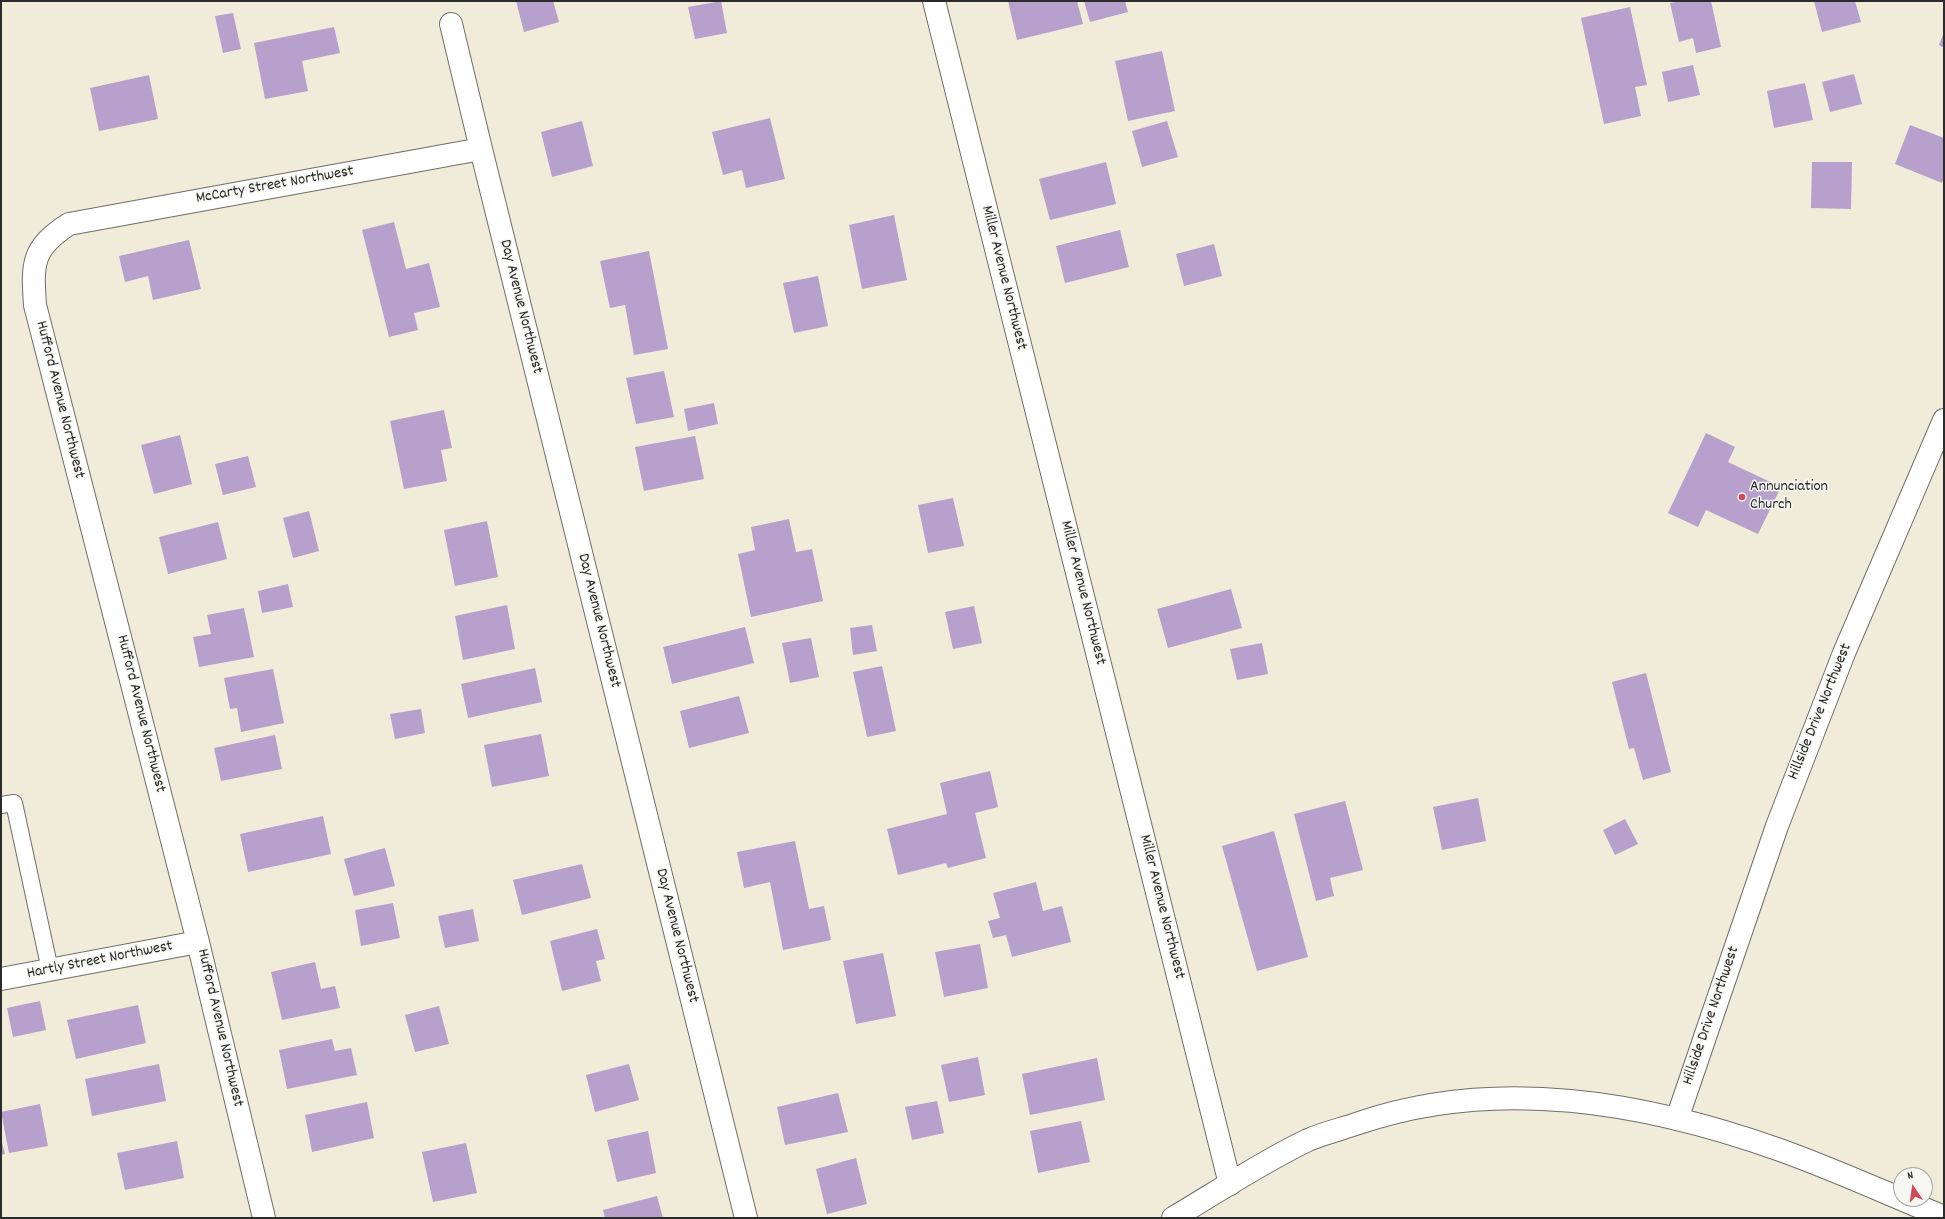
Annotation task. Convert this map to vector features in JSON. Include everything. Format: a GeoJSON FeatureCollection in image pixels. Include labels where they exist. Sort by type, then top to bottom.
{"type":"FeatureCollection","features":[{"type":"Feature","properties":{"kind":"street","name":"Miller Avenue Northwest"},"geometry":{"type":"LineString","coordinates":[[934,1],[1230,1184]]}},
{"type":"Feature","properties":{"kind":"street","name":"Day Avenue Northwest"},"geometry":{"type":"LineString","coordinates":[[452,24],[480,149],[746,1218]]}},
{"type":"Feature","properties":{"kind":"street","name":"McCarty Street Northwest"},"geometry":{"type":"LineString","coordinates":[[69,224],[480,149]]}},
{"type":"Feature","properties":{"kind":"street","name":"Hufford Avenue Northwest"},"geometry":{"type":"LineString","coordinates":[[69,224],[53,234],[39,249],[32,273],[35,305],[198,942],[264,1218]]}},
{"type":"Feature","properties":{"kind":"street","name":"Hillside Drive Northwest"},"geometry":{"type":"LineString","coordinates":[[1677,1119],[1776,826],[1844,653],[1944,420]]}},
{"type":"Feature","properties":{"kind":"street","name":"Hartly Street Northwest"},"geometry":{"type":"LineString","coordinates":[[1,979],[198,942]]}},
{"type":"Feature","properties":{"kind":"street"},"geometry":{"type":"LineString","coordinates":[[1173,1218],[1309,1140],[1389,1112],[1438,1102],[1489,1098],[1537,1098],[1600,1104],[1677,1119],[1780,1150],[1944,1217]]}},
{"type":"Feature","properties":{"kind":"lane"},"geometry":{"type":"LineString","coordinates":[[1,805],[14,803],[50,970]]}},
{"type":"Feature","properties":{"kind":"building"},"geometry":{"type":"Polygon","coordinates":[[[516,1],[553,1],[559,22],[524,32],[516,1]]]}},
{"type":"Feature","properties":{"kind":"building"},"geometry":{"type":"Polygon","coordinates":[[[721,1],[727,33],[695,39],[688,7],[721,1]]]}},
{"type":"Feature","properties":{"kind":"building"},"geometry":{"type":"Polygon","coordinates":[[[1008,1],[1077,1],[1083,24],[1017,40],[1008,1]]]}},
{"type":"Feature","properties":{"kind":"building"},"geometry":{"type":"Polygon","coordinates":[[[1084,1],[1125,1],[1128,12],[1090,22],[1084,1]]]}},
{"type":"Feature","properties":{"kind":"building"},"geometry":{"type":"Polygon","coordinates":[[[1681,1],[1711,1],[1721,47],[1696,53],[1693,38],[1679,42],[1670,3],[1681,1]]]}},
{"type":"Feature","properties":{"kind":"building"},"geometry":{"type":"Polygon","coordinates":[[[1814,1],[1855,1],[1861,22],[1822,32],[1814,1]]]}},
{"type":"Feature","properties":{"kind":"building"},"geometry":{"type":"Polygon","coordinates":[[[1630,7],[1647,85],[1635,87],[1641,116],[1604,124],[1581,18],[1630,7]]]}},
{"type":"Feature","properties":{"kind":"building"},"geometry":{"type":"Polygon","coordinates":[[[233,13],[241,49],[223,53],[215,16],[233,13]]]}},
{"type":"Feature","properties":{"kind":"building"},"geometry":{"type":"Polygon","coordinates":[[[334,27],[340,53],[302,61],[308,91],[265,99],[254,43],[334,27]]]}},
{"type":"Feature","properties":{"kind":"building"},"geometry":{"type":"Polygon","coordinates":[[[1944,32],[1944,48],[1939,45],[1944,32]]]}},
{"type":"Feature","properties":{"kind":"building"},"geometry":{"type":"Polygon","coordinates":[[[1162,51],[1175,111],[1128,121],[1115,61],[1162,51]]]}},
{"type":"Feature","properties":{"kind":"building"},"geometry":{"type":"Polygon","coordinates":[[[1693,65],[1700,95],[1668,102],[1662,72],[1693,65]]]}},
{"type":"Feature","properties":{"kind":"building"},"geometry":{"type":"Polygon","coordinates":[[[1854,74],[1862,104],[1830,112],[1822,82],[1854,74]]]}},
{"type":"Feature","properties":{"kind":"building"},"geometry":{"type":"Polygon","coordinates":[[[149,75],[158,119],[99,131],[90,88],[149,75]]]}},
{"type":"Feature","properties":{"kind":"building"},"geometry":{"type":"Polygon","coordinates":[[[1805,83],[1813,120],[1774,128],[1767,91],[1805,83]]]}},
{"type":"Feature","properties":{"kind":"building"},"geometry":{"type":"Polygon","coordinates":[[[770,118],[785,179],[746,188],[742,170],[723,175],[712,132],[770,118]]]}},
{"type":"Feature","properties":{"kind":"building"},"geometry":{"type":"Polygon","coordinates":[[[582,121],[593,166],[552,177],[541,132],[582,121]]]}},
{"type":"Feature","properties":{"kind":"building"},"geometry":{"type":"Polygon","coordinates":[[[1167,121],[1178,157],[1142,167],[1132,131],[1167,121]]]}},
{"type":"Feature","properties":{"kind":"building"},"geometry":{"type":"Polygon","coordinates":[[[1910,125],[1944,138],[1944,178],[1942,183],[1895,164],[1910,125]]]}},
{"type":"Feature","properties":{"kind":"building"},"geometry":{"type":"Polygon","coordinates":[[[1106,162],[1116,204],[1050,220],[1039,179],[1106,162]]]}},
{"type":"Feature","properties":{"kind":"building"},"geometry":{"type":"Polygon","coordinates":[[[1812,162],[1852,162],[1851,209],[1811,208],[1812,162]]]}},
{"type":"Feature","properties":{"kind":"building"},"geometry":{"type":"Polygon","coordinates":[[[894,215],[907,280],[862,289],[849,225],[894,215]]]}},
{"type":"Feature","properties":{"kind":"building"},"geometry":{"type":"Polygon","coordinates":[[[394,222],[406,269],[429,263],[440,307],[414,313],[418,330],[389,337],[362,230],[394,222]]]}},
{"type":"Feature","properties":{"kind":"building"},"geometry":{"type":"Polygon","coordinates":[[[1120,230],[1129,267],[1065,283],[1056,246],[1120,230]]]}},
{"type":"Feature","properties":{"kind":"building"},"geometry":{"type":"Polygon","coordinates":[[[189,240],[201,289],[153,300],[148,276],[125,282],[119,256],[189,240]]]}},
{"type":"Feature","properties":{"kind":"building"},"geometry":{"type":"Polygon","coordinates":[[[1214,244],[1222,276],[1184,286],[1176,254],[1214,244]]]}},
{"type":"Feature","properties":{"kind":"building"},"geometry":{"type":"Polygon","coordinates":[[[649,251],[668,349],[634,355],[625,305],[610,308],[600,261],[649,251]]]}},
{"type":"Feature","properties":{"kind":"building"},"geometry":{"type":"Polygon","coordinates":[[[818,276],[828,326],[794,333],[783,283],[818,276]]]}},
{"type":"Feature","properties":{"kind":"building"},"geometry":{"type":"Polygon","coordinates":[[[664,371],[674,417],[636,424],[626,378],[664,371]]]}},
{"type":"Feature","properties":{"kind":"building"},"geometry":{"type":"Polygon","coordinates":[[[714,403],[718,424],[688,431],[684,409],[714,403]]]}},
{"type":"Feature","properties":{"kind":"building"},"geometry":{"type":"Polygon","coordinates":[[[444,410],[452,448],[441,450],[447,481],[404,489],[390,421],[444,410]]]}},
{"type":"Feature","properties":{"kind":"building"},"geometry":{"type":"Polygon","coordinates":[[[1706,433],[1735,447],[1728,462],[1781,487],[1758,534],[1706,510],[1698,527],[1668,513],[1706,433]]]}},
{"type":"Feature","properties":{"kind":"building"},"geometry":{"type":"Polygon","coordinates":[[[180,435],[192,484],[154,494],[141,445],[180,435]]]}},
{"type":"Feature","properties":{"kind":"building"},"geometry":{"type":"Polygon","coordinates":[[[695,436],[704,479],[644,491],[635,447],[695,436]]]}},
{"type":"Feature","properties":{"kind":"building"},"geometry":{"type":"Polygon","coordinates":[[[248,456],[256,487],[223,495],[215,464],[248,456]]]}},
{"type":"Feature","properties":{"kind":"building"},"geometry":{"type":"Polygon","coordinates":[[[953,498],[964,546],[928,553],[918,505],[953,498]]]}},
{"type":"Feature","properties":{"kind":"building"},"geometry":{"type":"Polygon","coordinates":[[[309,511],[319,551],[293,558],[283,518],[309,511]]]}},
{"type":"Feature","properties":{"kind":"building"},"geometry":{"type":"Polygon","coordinates":[[[789,519],[796,552],[812,549],[823,601],[751,617],[738,554],[755,550],[751,527],[789,519]]]}},
{"type":"Feature","properties":{"kind":"building"},"geometry":{"type":"Polygon","coordinates":[[[487,521],[498,577],[455,586],[444,530],[487,521]]]}},
{"type":"Feature","properties":{"kind":"building"},"geometry":{"type":"Polygon","coordinates":[[[218,522],[227,559],[168,574],[159,537],[218,522]]]}},
{"type":"Feature","properties":{"kind":"building"},"geometry":{"type":"Polygon","coordinates":[[[288,584],[293,607],[262,613],[258,591],[288,584]]]}},
{"type":"Feature","properties":{"kind":"building"},"geometry":{"type":"Polygon","coordinates":[[[1231,589],[1242,628],[1168,648],[1157,609],[1231,589]]]}},
{"type":"Feature","properties":{"kind":"building"},"geometry":{"type":"Polygon","coordinates":[[[507,605],[515,649],[463,660],[455,616],[507,605]]]}},
{"type":"Feature","properties":{"kind":"building"},"geometry":{"type":"Polygon","coordinates":[[[974,606],[982,643],[953,649],[945,612],[974,606]]]}},
{"type":"Feature","properties":{"kind":"building"},"geometry":{"type":"Polygon","coordinates":[[[244,608],[254,657],[199,667],[193,637],[211,634],[207,615],[244,608]]]}},
{"type":"Feature","properties":{"kind":"building"},"geometry":{"type":"Polygon","coordinates":[[[872,625],[877,651],[853,655],[850,628],[872,625]]]}},
{"type":"Feature","properties":{"kind":"building"},"geometry":{"type":"Polygon","coordinates":[[[745,627],[754,663],[672,684],[663,647],[745,627]]]}},
{"type":"Feature","properties":{"kind":"building"},"geometry":{"type":"Polygon","coordinates":[[[811,638],[819,677],[790,683],[782,643],[811,638]]]}},
{"type":"Feature","properties":{"kind":"building"},"geometry":{"type":"Polygon","coordinates":[[[1262,643],[1268,674],[1237,680],[1230,649],[1262,643]]]}},
{"type":"Feature","properties":{"kind":"building"},"geometry":{"type":"Polygon","coordinates":[[[882,666],[896,731],[867,737],[853,672],[882,666]]]}},
{"type":"Feature","properties":{"kind":"building"},"geometry":{"type":"Polygon","coordinates":[[[535,668],[542,702],[468,718],[461,684],[535,668]]]}},
{"type":"Feature","properties":{"kind":"building"},"geometry":{"type":"Polygon","coordinates":[[[273,669],[284,723],[241,732],[237,708],[230,709],[224,678],[273,669]]]}},
{"type":"Feature","properties":{"kind":"building"},"geometry":{"type":"Polygon","coordinates":[[[1646,673],[1671,772],[1643,780],[1634,748],[1629,749],[1612,682],[1646,673]]]}},
{"type":"Feature","properties":{"kind":"building"},"geometry":{"type":"Polygon","coordinates":[[[739,696],[749,733],[689,748],[680,711],[739,696]]]}},
{"type":"Feature","properties":{"kind":"building"},"geometry":{"type":"Polygon","coordinates":[[[421,709],[425,733],[395,739],[390,714],[421,709]]]}},
{"type":"Feature","properties":{"kind":"building"},"geometry":{"type":"Polygon","coordinates":[[[541,734],[549,776],[492,787],[484,745],[541,734]]]}},
{"type":"Feature","properties":{"kind":"building"},"geometry":{"type":"Polygon","coordinates":[[[275,735],[282,769],[221,781],[214,748],[275,735]]]}},
{"type":"Feature","properties":{"kind":"building"},"geometry":{"type":"Polygon","coordinates":[[[990,771],[998,807],[975,813],[986,858],[948,868],[946,863],[898,875],[887,829],[947,814],[940,783],[990,771]]]}},
{"type":"Feature","properties":{"kind":"building"},"geometry":{"type":"Polygon","coordinates":[[[1478,798],[1486,841],[1442,850],[1433,807],[1478,798]]]}},
{"type":"Feature","properties":{"kind":"building"},"geometry":{"type":"Polygon","coordinates":[[[1345,801],[1363,870],[1330,878],[1334,896],[1316,901],[1294,814],[1345,801]]]}},
{"type":"Feature","properties":{"kind":"building"},"geometry":{"type":"Polygon","coordinates":[[[323,816],[331,854],[248,872],[240,834],[323,816]]]}},
{"type":"Feature","properties":{"kind":"building"},"geometry":{"type":"Polygon","coordinates":[[[1625,819],[1638,844],[1615,855],[1603,830],[1625,819]]]}},
{"type":"Feature","properties":{"kind":"building"},"geometry":{"type":"Polygon","coordinates":[[[1274,831],[1308,957],[1257,971],[1222,846],[1274,831]]]}},
{"type":"Feature","properties":{"kind":"building"},"geometry":{"type":"Polygon","coordinates":[[[795,841],[809,909],[824,906],[831,940],[783,950],[770,882],[744,888],[737,852],[795,841]]]}},
{"type":"Feature","properties":{"kind":"building"},"geometry":{"type":"Polygon","coordinates":[[[385,848],[395,886],[354,896],[344,859],[385,848]]]}},
{"type":"Feature","properties":{"kind":"building"},"geometry":{"type":"Polygon","coordinates":[[[582,864],[591,898],[522,915],[513,880],[582,864]]]}},
{"type":"Feature","properties":{"kind":"building"},"geometry":{"type":"Polygon","coordinates":[[[1036,882],[1043,911],[1062,906],[1071,942],[1012,957],[1006,935],[993,938],[988,921],[1000,918],[993,893],[1036,882]]]}},
{"type":"Feature","properties":{"kind":"building"},"geometry":{"type":"Polygon","coordinates":[[[393,903],[400,938],[361,946],[355,910],[393,903]]]}},
{"type":"Feature","properties":{"kind":"building"},"geometry":{"type":"Polygon","coordinates":[[[473,909],[479,941],[445,948],[438,916],[473,909]]]}},
{"type":"Feature","properties":{"kind":"building"},"geometry":{"type":"Polygon","coordinates":[[[597,929],[605,959],[596,961],[601,981],[562,991],[550,941],[597,929]]]}},
{"type":"Feature","properties":{"kind":"building"},"geometry":{"type":"Polygon","coordinates":[[[980,944],[988,988],[944,997],[935,952],[980,944]]]}},
{"type":"Feature","properties":{"kind":"building"},"geometry":{"type":"Polygon","coordinates":[[[883,953],[896,1016],[856,1024],[843,961],[883,953]]]}},
{"type":"Feature","properties":{"kind":"building"},"geometry":{"type":"Polygon","coordinates":[[[315,962],[321,989],[335,986],[340,1008],[282,1020],[271,972],[315,962]]]}},
{"type":"Feature","properties":{"kind":"building"},"geometry":{"type":"Polygon","coordinates":[[[40,1001],[46,1030],[13,1037],[7,1008],[40,1001]]]}},
{"type":"Feature","properties":{"kind":"building"},"geometry":{"type":"Polygon","coordinates":[[[138,1005],[146,1043],[76,1059],[67,1020],[138,1005]]]}},
{"type":"Feature","properties":{"kind":"building"},"geometry":{"type":"Polygon","coordinates":[[[439,1006],[449,1044],[415,1052],[405,1015],[439,1006]]]}},
{"type":"Feature","properties":{"kind":"building"},"geometry":{"type":"Polygon","coordinates":[[[332,1039],[335,1051],[351,1048],[357,1075],[287,1089],[279,1050],[332,1039]]]}},
{"type":"Feature","properties":{"kind":"building"},"geometry":{"type":"Polygon","coordinates":[[[978,1057],[985,1095],[949,1102],[941,1065],[978,1057]]]}},
{"type":"Feature","properties":{"kind":"building"},"geometry":{"type":"Polygon","coordinates":[[[1097,1058],[1105,1100],[1030,1115],[1022,1074],[1097,1058]]]}},
{"type":"Feature","properties":{"kind":"building"},"geometry":{"type":"Polygon","coordinates":[[[159,1064],[166,1101],[92,1116],[85,1079],[159,1064]]]}},
{"type":"Feature","properties":{"kind":"building"},"geometry":{"type":"Polygon","coordinates":[[[629,1064],[639,1100],[595,1112],[586,1075],[629,1064]]]}},
{"type":"Feature","properties":{"kind":"building"},"geometry":{"type":"Polygon","coordinates":[[[838,1093],[848,1132],[785,1145],[777,1107],[838,1093]]]}},
{"type":"Feature","properties":{"kind":"building"},"geometry":{"type":"Polygon","coordinates":[[[937,1101],[944,1133],[912,1140],[905,1107],[937,1101]]]}},
{"type":"Feature","properties":{"kind":"building"},"geometry":{"type":"Polygon","coordinates":[[[367,1102],[374,1138],[312,1152],[305,1115],[367,1102]]]}},
{"type":"Feature","properties":{"kind":"building"},"geometry":{"type":"Polygon","coordinates":[[[40,1104],[48,1146],[9,1153],[1,1112],[40,1104]]]}},
{"type":"Feature","properties":{"kind":"building"},"geometry":{"type":"Polygon","coordinates":[[[1081,1121],[1090,1162],[1038,1173],[1030,1131],[1081,1121]]]}},
{"type":"Feature","properties":{"kind":"building"},"geometry":{"type":"Polygon","coordinates":[[[648,1131],[656,1173],[617,1182],[607,1140],[648,1131]]]}},
{"type":"Feature","properties":{"kind":"building"},"geometry":{"type":"Polygon","coordinates":[[[1,1139],[5,1154],[1,1155],[1,1139]]]}},
{"type":"Feature","properties":{"kind":"building"},"geometry":{"type":"Polygon","coordinates":[[[177,1141],[184,1178],[125,1190],[117,1153],[177,1141]]]}},
{"type":"Feature","properties":{"kind":"building"},"geometry":{"type":"Polygon","coordinates":[[[466,1143],[477,1193],[433,1202],[422,1152],[466,1143]]]}},
{"type":"Feature","properties":{"kind":"building"},"geometry":{"type":"Polygon","coordinates":[[[856,1158],[867,1204],[827,1214],[816,1169],[856,1158]]]}},
{"type":"Feature","properties":{"kind":"building"},"geometry":{"type":"Polygon","coordinates":[[[657,1196],[663,1218],[605,1218],[603,1210],[657,1196]]]}},
{"type":"Feature","properties":{"kind":"place","name":"Annunciation Church"},"geometry":{"type":"Point","coordinates":[1742,497]}}]}
